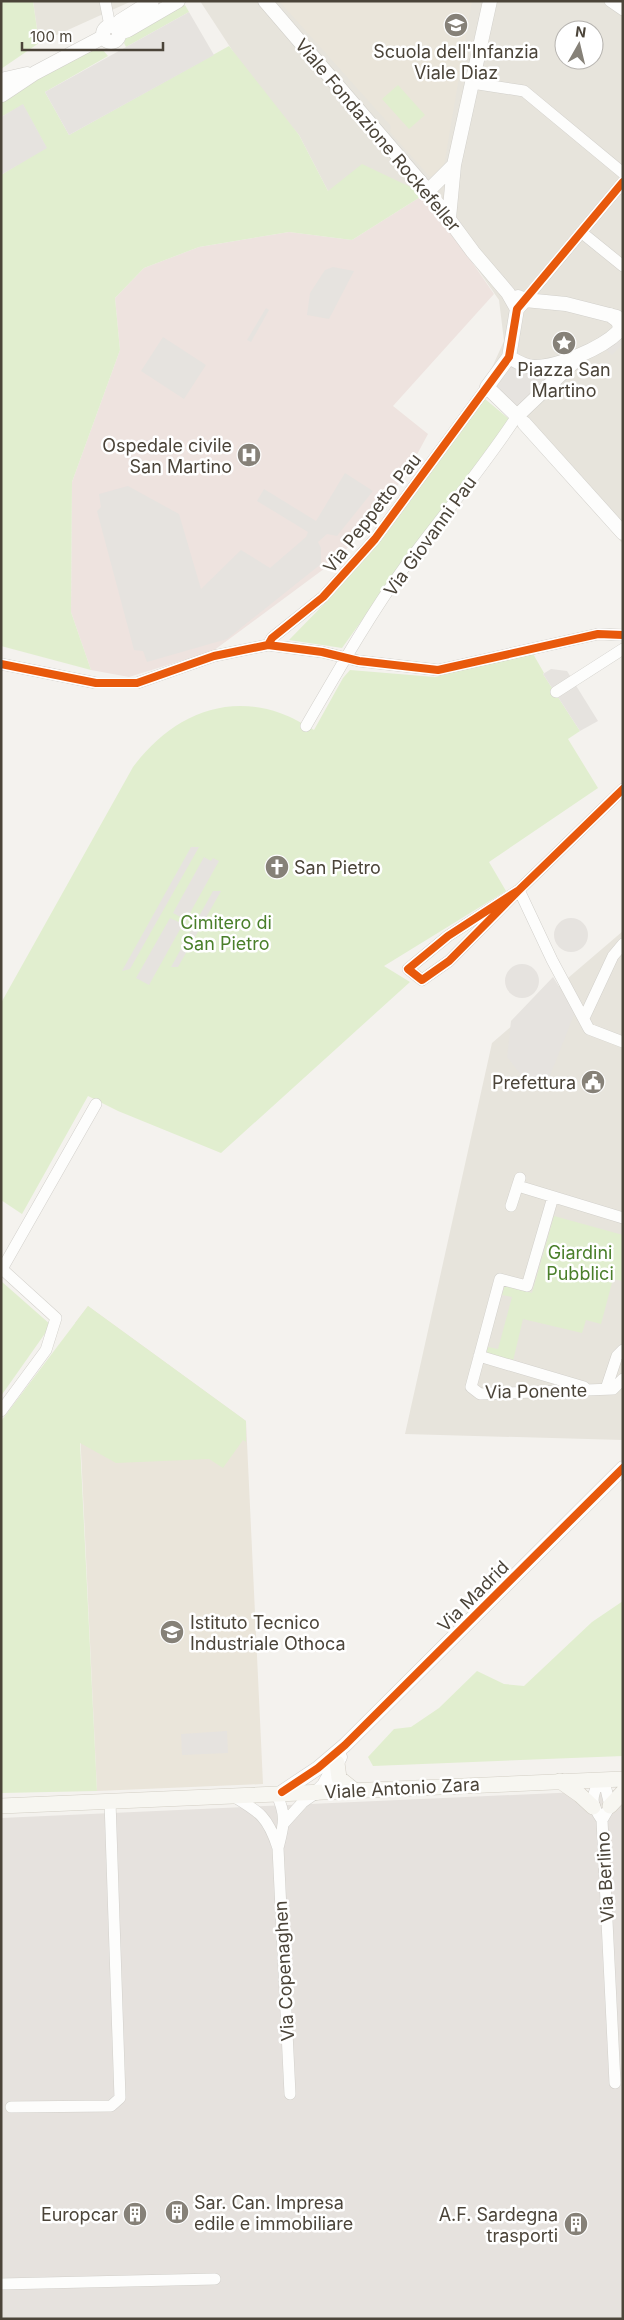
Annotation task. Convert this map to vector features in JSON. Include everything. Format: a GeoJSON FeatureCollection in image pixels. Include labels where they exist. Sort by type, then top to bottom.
{"type":"FeatureCollection","features":[{"type":"Feature","properties":{"kind":"main road"},"geometry":{"type":"LineString","coordinates":[[337,1763],[339,1778],[354,1790]]}},
{"type":"Feature","properties":{"kind":"main road","name":"Viale Antonio Zara"},"geometry":{"type":"LineString","coordinates":[[1,1806],[623,1779]]}},
{"type":"Feature","properties":{"kind":"main road"},"geometry":{"type":"LineString","coordinates":[[560,1782],[580,1794],[592,1807]]}},
{"type":"Feature","properties":{"kind":"main road"},"geometry":{"type":"LineString","coordinates":[[610,1806],[623,1792]]}},
{"type":"Feature","properties":{"kind":"street"},"geometry":{"type":"LineString","coordinates":[[105,1],[112,31]]}},
{"type":"Feature","properties":{"kind":"street"},"geometry":{"type":"LineString","coordinates":[[2,95],[35,72],[112,31],[120,21],[152,1]]}},
{"type":"Feature","properties":{"kind":"street"},"geometry":{"type":"LineString","coordinates":[[112,31],[128,30],[178,1]]}},
{"type":"Feature","properties":{"kind":"street","name":"Viale Fondazione Rockefeller"},"geometry":{"type":"LineString","coordinates":[[265,1],[428,191],[473,252],[508,293],[521,304]]}},
{"type":"Feature","properties":{"kind":"street"},"geometry":{"type":"LineString","coordinates":[[449,218],[454,166],[490,1]]}},
{"type":"Feature","properties":{"kind":"street"},"geometry":{"type":"LineString","coordinates":[[610,1],[623,10]]}},
{"type":"Feature","properties":{"kind":"street"},"geometry":{"type":"LineString","coordinates":[[1,80],[35,72]]}},
{"type":"Feature","properties":{"kind":"street"},"geometry":{"type":"LineString","coordinates":[[472,83],[524,91],[623,173]]}},
{"type":"Feature","properties":{"kind":"street"},"geometry":{"type":"LineString","coordinates":[[428,191],[454,166]]}},
{"type":"Feature","properties":{"kind":"street"},"geometry":{"type":"LineString","coordinates":[[623,182],[521,304],[509,357],[487,387],[521,419],[623,533]]}},
{"type":"Feature","properties":{"kind":"street"},"geometry":{"type":"LineString","coordinates":[[581,232],[623,266]]}},
{"type":"Feature","properties":{"kind":"street"},"geometry":{"type":"LineString","coordinates":[[509,357],[518,363],[534,368],[580,356],[618,335],[620,324],[616,317],[566,304],[521,304]]}},
{"type":"Feature","properties":{"kind":"street"},"geometry":{"type":"LineString","coordinates":[[521,419],[580,356]]}},
{"type":"Feature","properties":{"kind":"street","name":"Via Peppetto Pau"},"geometry":{"type":"LineString","coordinates":[[268,645],[272,638],[323,597],[375,539],[487,387]]}},
{"type":"Feature","properties":{"kind":"street","name":"Via Giovanni Pau"},"geometry":{"type":"LineString","coordinates":[[306,726],[345,658],[404,567],[440,518],[521,419]]}},
{"type":"Feature","properties":{"kind":"street"},"geometry":{"type":"LineString","coordinates":[[1,664],[96,682],[137,683],[214,656],[268,645],[322,652],[345,658],[438,670],[598,634],[623,634]]}},
{"type":"Feature","properties":{"kind":"street"},"geometry":{"type":"LineString","coordinates":[[556,692],[623,649]]}},
{"type":"Feature","properties":{"kind":"street"},"geometry":{"type":"LineString","coordinates":[[519,890],[448,936],[408,969],[422,980],[449,961],[623,789]]}},
{"type":"Feature","properties":{"kind":"street"},"geometry":{"type":"LineString","coordinates":[[519,890],[552,960],[589,1028],[623,1042]]}},
{"type":"Feature","properties":{"kind":"street"},"geometry":{"type":"LineString","coordinates":[[584,1018],[613,956],[623,944]]}},
{"type":"Feature","properties":{"kind":"street"},"geometry":{"type":"LineString","coordinates":[[1,1411],[46,1350],[56,1318],[2,1268],[96,1104]]}},
{"type":"Feature","properties":{"kind":"street"},"geometry":{"type":"LineString","coordinates":[[511,1206],[519,1182],[553,1197],[623,1218]]}},
{"type":"Feature","properties":{"kind":"street","name":"Via Ponente"},"geometry":{"type":"LineString","coordinates":[[553,1197],[527,1286],[500,1279],[470,1387],[480,1394],[593,1390],[612,1389],[623,1379]]}},
{"type":"Feature","properties":{"kind":"street"},"geometry":{"type":"LineString","coordinates":[[606,1389],[618,1356],[623,1350]]}},
{"type":"Feature","properties":{"kind":"street"},"geometry":{"type":"LineString","coordinates":[[479,1356],[593,1390]]}},
{"type":"Feature","properties":{"kind":"street","name":"Via Madrid"},"geometry":{"type":"LineString","coordinates":[[279,1793],[318,1768],[345,1745],[623,1468]]}},
{"type":"Feature","properties":{"kind":"street","name":"Via Madrid"},"geometry":{"type":"LineString","coordinates":[[316,1792],[324,1785],[345,1745]]}},
{"type":"Feature","properties":{"kind":"street","name":"Via Berlino"},"geometry":{"type":"LineString","coordinates":[[602,1820],[592,1807],[594,1792],[600,1780],[606,1789],[610,1806],[602,1820],[615,2083]]}},
{"type":"Feature","properties":{"kind":"street","name":"Via Copenaghen"},"geometry":{"type":"LineString","coordinates":[[284,1823],[303,1802],[316,1792]]}},
{"type":"Feature","properties":{"kind":"street","name":"Via Copenaghen"},"geometry":{"type":"LineString","coordinates":[[278,1848],[284,1823],[284,1809],[279,1793]]}},
{"type":"Feature","properties":{"kind":"street","name":"Via Copenaghen"},"geometry":{"type":"LineString","coordinates":[[232,1795],[262,1814],[270,1824],[278,1848],[290,2094]]}},
{"type":"Feature","properties":{"kind":"street"},"geometry":{"type":"LineString","coordinates":[[11,2107],[111,2106],[120,2098],[110,1800]]}},
{"type":"Feature","properties":{"kind":"street"},"geometry":{"type":"LineString","coordinates":[[1,2284],[215,2279]]}},
{"type":"Feature","properties":{"kind":"shaded area"},"geometry":{"type":"Polygon","coordinates":[[[33,1],[132,1],[39,43],[33,1]]]}},
{"type":"Feature","properties":{"kind":"shaded area"},"geometry":{"type":"Polygon","coordinates":[[[200,1],[623,1],[623,544],[485,383],[504,341],[499,300],[425,194],[328,191],[299,135],[251,79],[200,1]]]}},
{"type":"Feature","properties":{"kind":"shaded area"},"geometry":{"type":"Polygon","coordinates":[[[279,1],[472,1],[443,171],[430,177],[390,132],[391,126],[279,1]]]}},
{"type":"Feature","properties":{"kind":"shaded area"},"geometry":{"type":"Polygon","coordinates":[[[189,12],[214,55],[69,135],[45,92],[189,12]]]}},
{"type":"Feature","properties":{"kind":"shaded area"},"geometry":{"type":"Polygon","coordinates":[[[23,104],[47,148],[1,175],[1,117],[23,104]]]}},
{"type":"Feature","properties":{"kind":"shaded area","name":"Ospedale civile San Martino"},"geometry":{"type":"Polygon","coordinates":[[[425,194],[494,294],[393,406],[428,434],[406,475],[340,557],[213,651],[129,677],[91,670],[71,612],[72,482],[120,350],[115,298],[144,268],[199,247],[289,232],[352,240],[425,194]]]}},
{"type":"Feature","properties":{"kind":"shaded area"},"geometry":{"type":"Polygon","coordinates":[[[333,267],[354,271],[329,319],[307,315],[310,293],[325,270],[333,267]]]}},
{"type":"Feature","properties":{"kind":"shaded area"},"geometry":{"type":"Polygon","coordinates":[[[266,308],[269,310],[251,342],[247,340],[266,308]]]}},
{"type":"Feature","properties":{"kind":"shaded area"},"geometry":{"type":"Polygon","coordinates":[[[163,337],[206,365],[184,399],[141,371],[163,337]]]}},
{"type":"Feature","properties":{"kind":"shaded area"},"geometry":{"type":"Polygon","coordinates":[[[623,339],[623,344],[612,355],[605,349],[615,341],[623,339]]]}},
{"type":"Feature","properties":{"kind":"shaded area"},"geometry":{"type":"Polygon","coordinates":[[[513,365],[529,374],[560,366],[516,413],[494,390],[513,365]]]}},
{"type":"Feature","properties":{"kind":"shaded area"},"geometry":{"type":"Polygon","coordinates":[[[345,473],[373,491],[337,536],[327,534],[318,542],[321,548],[321,564],[227,639],[147,662],[143,651],[134,650],[97,511],[101,507],[99,494],[128,486],[179,514],[201,589],[241,550],[270,568],[306,537],[308,532],[257,501],[264,489],[316,521],[345,473]]]}},
{"type":"Feature","properties":{"kind":"shaded area"},"geometry":{"type":"Polygon","coordinates":[[[551,669],[567,671],[598,721],[580,731],[543,674],[551,669]]]}},
{"type":"Feature","properties":{"kind":"shaded area"},"geometry":{"type":"Polygon","coordinates":[[[191,847],[199,847],[130,969],[122,971],[191,847]]]}},
{"type":"Feature","properties":{"kind":"shaded area"},"geometry":{"type":"Polygon","coordinates":[[[204,857],[211,861],[213,858],[219,861],[186,920],[173,913],[204,857]]]}},
{"type":"Feature","properties":{"kind":"shaded area"},"geometry":{"type":"Polygon","coordinates":[[[213,891],[221,891],[178,967],[171,967],[213,891]]]}},
{"type":"Feature","properties":{"kind":"shaded area"},"geometry":{"type":"Polygon","coordinates":[[[170,918],[183,924],[149,985],[136,978],[170,918]]]}},
{"type":"Feature","properties":{"kind":"shaded area"},"geometry":{"type":"Polygon","coordinates":[[[571,918],[578,919],[583,923],[587,928],[587,942],[583,947],[578,951],[571,952],[564,951],[559,947],[555,942],[554,935],[555,928],[559,923],[564,919],[571,918]]]}},
{"type":"Feature","properties":{"kind":"shaded area"},"geometry":{"type":"Polygon","coordinates":[[[623,931],[623,1440],[405,1434],[492,1043],[623,931]]]}},
{"type":"Feature","properties":{"kind":"shaded area"},"geometry":{"type":"Polygon","coordinates":[[[522,964],[529,965],[534,969],[538,974],[538,988],[534,993],[529,997],[522,998],[515,997],[510,993],[506,988],[505,981],[506,974],[510,969],[515,965],[522,964]]]}},
{"type":"Feature","properties":{"kind":"shaded area"},"geometry":{"type":"Polygon","coordinates":[[[553,977],[575,1012],[544,1091],[526,1081],[507,1057],[511,1021],[553,977]]]}},
{"type":"Feature","properties":{"kind":"shaded area","name":"Istituto Tecnico Industriale Othoca"},"geometry":{"type":"Polygon","coordinates":[[[88,1306],[246,1421],[263,1784],[97,1791],[75,1323],[88,1306]]]}},
{"type":"Feature","properties":{"kind":"shaded area"},"geometry":{"type":"Polygon","coordinates":[[[227,1731],[228,1753],[182,1755],[181,1734],[227,1731]]]}},
{"type":"Feature","properties":{"kind":"shaded area"},"geometry":{"type":"Polygon","coordinates":[[[623,1790],[623,2319],[1,2319],[1,1818],[623,1790]]]}},
{"type":"Feature","properties":{"kind":"green space"},"geometry":{"type":"Polygon","coordinates":[[[1,1],[33,1],[39,43],[1,69],[1,1]]]}},
{"type":"Feature","properties":{"kind":"green space"},"geometry":{"type":"Polygon","coordinates":[[[185,5],[189,12],[126,47],[124,43],[126,38],[185,5]]]}},
{"type":"Feature","properties":{"kind":"green space"},"geometry":{"type":"Polygon","coordinates":[[[229,46],[299,135],[328,191],[362,164],[425,194],[352,240],[289,232],[199,247],[144,268],[115,298],[120,350],[72,482],[71,612],[91,670],[1,646],[1,175],[46,147],[23,105],[1,117],[1,99],[92,49],[102,49],[108,56],[45,92],[69,135],[229,46]]]}},
{"type":"Feature","properties":{"kind":"green space"},"geometry":{"type":"Polygon","coordinates":[[[398,85],[425,115],[409,129],[382,99],[398,85]]]}},
{"type":"Feature","properties":{"kind":"green space"},"geometry":{"type":"Polygon","coordinates":[[[485,399],[509,419],[485,456],[437,516],[342,648],[289,640],[380,542],[485,399]]]}},
{"type":"Feature","properties":{"kind":"green space","name":"Cimitero di San Pietro"},"geometry":{"type":"Polygon","coordinates":[[[532,652],[543,674],[580,731],[568,739],[598,788],[489,862],[506,891],[384,966],[410,982],[221,1153],[118,1111],[88,1096],[22,1214],[1,1200],[1,1003],[133,767],[147,750],[179,724],[198,714],[217,708],[237,706],[258,707],[280,713],[314,730],[343,678],[350,670],[435,677],[532,652]]]}},
{"type":"Feature","properties":{"kind":"green space","name":"Giardini Pubblici"},"geometry":{"type":"Polygon","coordinates":[[[554,1216],[623,1235],[623,1281],[613,1279],[601,1324],[586,1320],[582,1333],[523,1319],[513,1361],[486,1355],[488,1347],[498,1349],[512,1297],[502,1295],[505,1285],[532,1293],[554,1216]]]}},
{"type":"Feature","properties":{"kind":"green space"},"geometry":{"type":"Polygon","coordinates":[[[1,1281],[51,1325],[1,1396],[1,1281]]]}},
{"type":"Feature","properties":{"kind":"green space"},"geometry":{"type":"Polygon","coordinates":[[[88,1306],[246,1421],[246,1442],[243,1440],[223,1468],[209,1459],[116,1463],[80,1443],[97,1791],[1,1793],[1,1421],[88,1306]]]}},
{"type":"Feature","properties":{"kind":"green space"},"geometry":{"type":"Polygon","coordinates":[[[623,1601],[623,1756],[373,1766],[368,1757],[394,1729],[411,1727],[439,1708],[477,1671],[504,1684],[524,1686],[592,1622],[623,1601]]]}},
{"type":"Feature","properties":{"kind":"cycle path"},"geometry":{"type":"LineString","coordinates":[[268,645],[272,638],[323,597],[375,539],[509,357],[517,309],[623,182]]}},
{"type":"Feature","properties":{"kind":"cycle path"},"geometry":{"type":"LineString","coordinates":[[1,664],[96,683],[137,683],[214,656],[268,645],[322,652],[359,661],[438,670],[598,634],[623,635]]}},
{"type":"Feature","properties":{"kind":"cycle path"},"geometry":{"type":"LineString","coordinates":[[519,890],[448,936],[408,969],[422,980],[449,961],[623,789]]}},
{"type":"Feature","properties":{"kind":"cycle path"},"geometry":{"type":"LineString","coordinates":[[282,1792],[318,1768],[345,1745],[623,1468]]}},
{"type":"Feature","properties":{"kind":"place","name":"Scuola dell'Infanzia Viale Diaz"},"geometry":{"type":"Point","coordinates":[456,25]}},
{"type":"Feature","properties":{"kind":"place","name":"Piazza San Martino"},"geometry":{"type":"Point","coordinates":[564,343]}},
{"type":"Feature","properties":{"kind":"place","name":"Ospedale civile San Martino"},"geometry":{"type":"Point","coordinates":[249,455]}},
{"type":"Feature","properties":{"kind":"place","name":"San Pietro"},"geometry":{"type":"Point","coordinates":[277,867]}},
{"type":"Feature","properties":{"kind":"place","name":"Prefettura"},"geometry":{"type":"Point","coordinates":[593,1082]}},
{"type":"Feature","properties":{"kind":"place","name":"Istituto Tecnico Industriale Othoca"},"geometry":{"type":"Point","coordinates":[172,1632]}},
{"type":"Feature","properties":{"kind":"place","name":"Sar. Can. Impresa edile e immobiliare"},"geometry":{"type":"Point","coordinates":[177,2212]}},
{"type":"Feature","properties":{"kind":"place","name":"Europcar"},"geometry":{"type":"Point","coordinates":[135,2214]}},
{"type":"Feature","properties":{"kind":"place","name":"A.F. Sardegna trasporti"},"geometry":{"type":"Point","coordinates":[576,2224]}}]}
